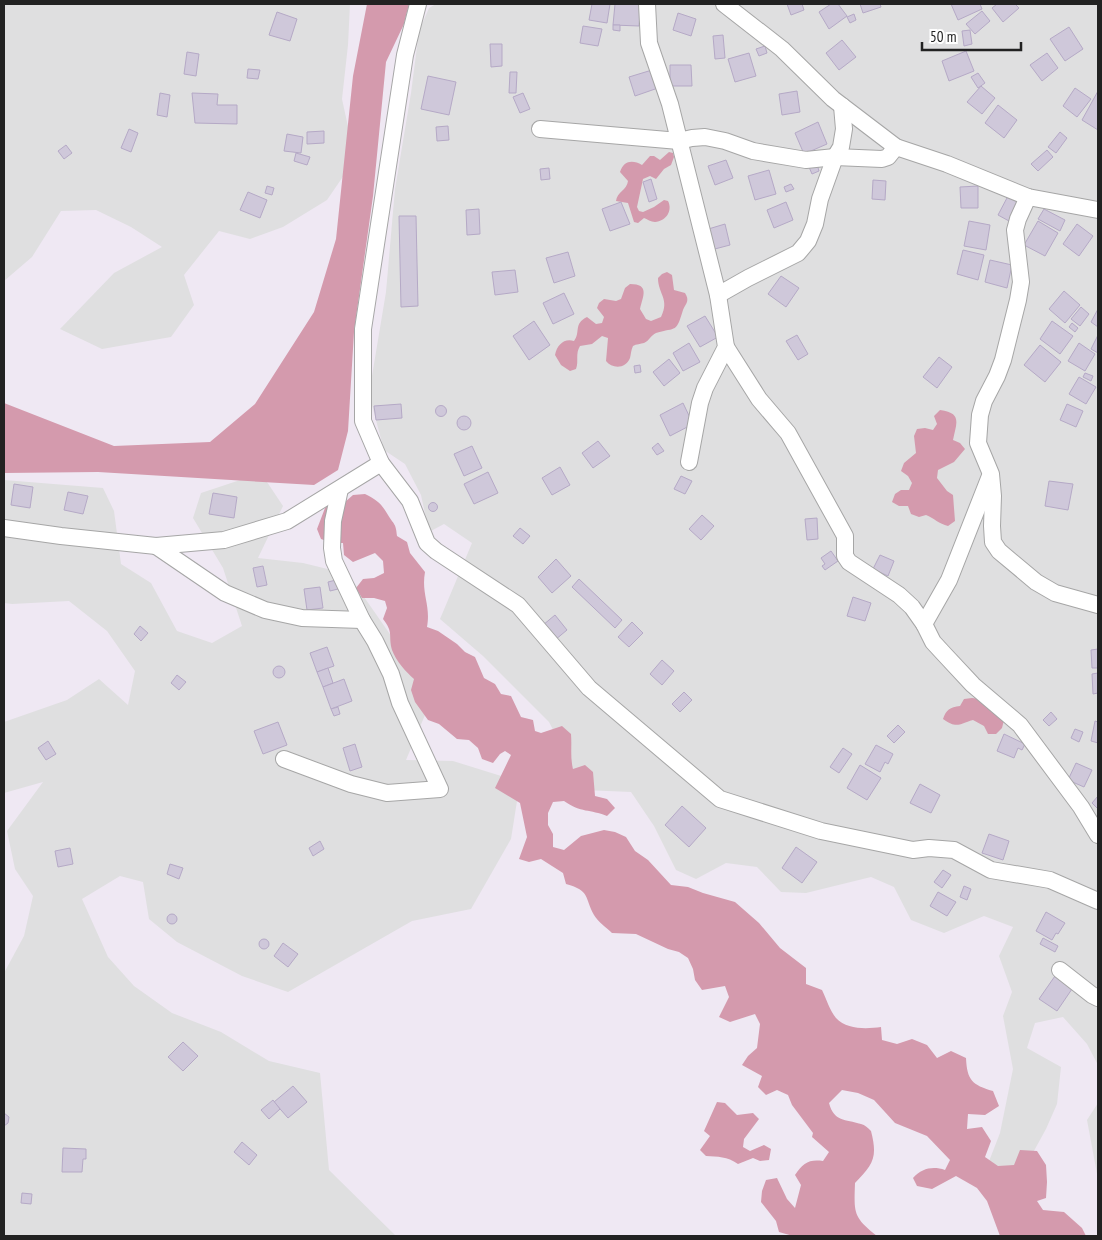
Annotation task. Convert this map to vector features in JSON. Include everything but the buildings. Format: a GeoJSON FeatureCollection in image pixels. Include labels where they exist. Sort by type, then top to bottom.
{"type":"FeatureCollection","features":[{"type":"Feature","properties":{"kind":"street"},"geometry":{"type":"LineString","coordinates":[[418,4],[405,55],[363,330],[363,421],[381,463],[410,501],[427,543],[436,551],[518,605],[589,688],[720,799],[821,831],[913,850],[929,848],[954,850],[991,870],[1050,880],[1098,901]]}},
{"type":"Feature","properties":{"kind":"street"},"geometry":{"type":"LineString","coordinates":[[647,4],[649,43],[670,104],[718,295],[726,348],[759,400],[788,433],[845,536],[845,556],[849,562],[898,595],[912,607],[924,624],[933,642],[972,684],[1020,725],[1081,807],[1098,834]]}},
{"type":"Feature","properties":{"kind":"street"},"geometry":{"type":"LineString","coordinates":[[724,4],[782,49],[842,106],[896,147],[947,164],[1028,197],[1098,210]]}},
{"type":"Feature","properties":{"kind":"street"},"geometry":{"type":"LineString","coordinates":[[718,295],[798,253],[808,241],[816,224],[820,199],[841,147],[844,129],[842,106]]}},
{"type":"Feature","properties":{"kind":"street"},"geometry":{"type":"LineString","coordinates":[[540,129],[679,141],[705,137],[725,140],[753,151],[806,160],[835,158],[882,159],[888,157],[896,147]]}},
{"type":"Feature","properties":{"kind":"street"},"geometry":{"type":"LineString","coordinates":[[1028,197],[1015,230],[1022,282],[1003,360],[984,401],[980,416],[978,443],[991,474],[993,542],[999,551],[1036,582],[1055,593],[1098,605]]}},
{"type":"Feature","properties":{"kind":"street"},"geometry":{"type":"LineString","coordinates":[[689,462],[700,403],[705,388],[726,348]]}},
{"type":"Feature","properties":{"kind":"street"},"geometry":{"type":"LineString","coordinates":[[4,528],[156,546],[224,540],[287,521],[381,463]]}},
{"type":"Feature","properties":{"kind":"street"},"geometry":{"type":"LineString","coordinates":[[924,624],[950,580],[991,474]]}},
{"type":"Feature","properties":{"kind":"street"},"geometry":{"type":"LineString","coordinates":[[284,759],[350,784],[387,793],[440,789],[400,704],[391,674],[362,620],[334,561],[332,548],[333,522],[340,489]]}},
{"type":"Feature","properties":{"kind":"street"},"geometry":{"type":"LineString","coordinates":[[156,546],[225,593],[265,610],[302,618],[362,620]]}},
{"type":"Feature","properties":{"kind":"street"},"geometry":{"type":"LineString","coordinates":[[1060,970],[1098,998]]}},
{"type":"Feature","properties":{"kind":"shaded area"},"geometry":{"type":"Polygon","coordinates":[[[4,4],[350,4],[342,99],[355,159],[327,200],[283,227],[250,239],[219,231],[184,275],[194,305],[171,337],[102,349],[60,329],[114,273],[162,247],[131,227],[96,210],[61,211],[32,257],[4,281],[4,4]]]}},
{"type":"Feature","properties":{"kind":"shaded area"},"geometry":{"type":"Polygon","coordinates":[[[367,4],[409,4],[404,24],[386,62],[373,196],[354,332],[348,431],[338,470],[314,485],[98,472],[4,473],[4,403],[114,446],[210,442],[255,404],[314,312],[336,239],[353,76],[367,4]]]}},
{"type":"Feature","properties":{"kind":"shaded area"},"geometry":{"type":"Polygon","coordinates":[[[436,4],[1098,4],[1098,1065],[1087,1044],[1063,1017],[1035,1023],[1027,1048],[1061,1067],[1057,1104],[1046,1129],[1024,1169],[986,1169],[1000,1133],[1013,1069],[1003,1016],[1012,992],[999,956],[1013,927],[984,916],[944,933],[911,920],[894,887],[871,877],[806,893],[781,892],[757,867],[726,863],[696,879],[676,870],[654,826],[631,792],[584,790],[549,722],[483,656],[440,619],[472,543],[444,524],[429,532],[421,495],[405,464],[384,450],[369,394],[386,292],[395,189],[419,31],[429,8],[436,4]]]}},
{"type":"Feature","properties":{"kind":"shaded area"},"geometry":{"type":"Polygon","coordinates":[[[669,152],[673,153],[674,157],[671,165],[664,169],[656,179],[650,176],[643,179],[637,207],[639,211],[643,212],[664,200],[668,201],[670,208],[668,215],[659,221],[654,222],[644,218],[638,223],[634,222],[628,203],[616,201],[628,181],[620,172],[622,168],[629,162],[642,165],[650,156],[660,160],[669,152]]]}},
{"type":"Feature","properties":{"kind":"shaded area"},"geometry":{"type":"Polygon","coordinates":[[[667,272],[672,275],[674,290],[685,293],[687,298],[675,328],[656,333],[646,342],[633,346],[628,362],[619,367],[606,361],[608,338],[602,336],[592,344],[580,346],[576,369],[570,371],[561,365],[555,355],[559,345],[564,341],[574,341],[580,322],[587,317],[596,324],[602,323],[604,317],[597,308],[599,303],[604,299],[616,301],[621,299],[625,288],[630,284],[643,288],[644,292],[640,309],[646,319],[651,321],[661,317],[664,301],[658,284],[658,278],[667,272]]]}},
{"type":"Feature","properties":{"kind":"shaded area"},"geometry":{"type":"Polygon","coordinates":[[[940,410],[947,411],[955,417],[956,424],[953,440],[960,443],[965,449],[954,462],[938,470],[937,478],[947,491],[953,495],[955,521],[948,526],[926,515],[919,517],[911,514],[908,506],[899,506],[892,502],[895,494],[901,490],[909,490],[912,483],[908,476],[901,471],[904,463],[916,453],[914,436],[917,429],[933,430],[937,424],[934,416],[940,410]]]}},
{"type":"Feature","properties":{"kind":"shaded area"},"geometry":{"type":"Polygon","coordinates":[[[261,473],[283,506],[258,558],[303,563],[348,574],[433,696],[406,760],[453,761],[520,782],[511,839],[471,909],[412,921],[288,992],[242,976],[177,942],[149,919],[143,882],[120,876],[82,899],[108,957],[134,986],[172,1013],[221,1032],[269,1061],[320,1073],[329,1170],[396,1236],[4,1236],[4,973],[24,936],[33,896],[15,869],[7,831],[43,782],[4,793],[4,722],[67,700],[99,679],[128,705],[135,671],[107,631],[69,601],[4,603],[4,480],[103,488],[114,511],[121,564],[151,583],[177,631],[212,643],[242,626],[223,568],[193,518],[201,493],[261,473]]]}},
{"type":"Feature","properties":{"kind":"shaded area"},"geometry":{"type":"Polygon","coordinates":[[[365,494],[376,500],[383,508],[394,524],[397,536],[407,542],[410,553],[425,572],[424,587],[428,612],[427,627],[438,631],[465,652],[475,657],[484,678],[495,684],[501,694],[511,696],[521,717],[533,720],[535,731],[541,733],[562,726],[571,734],[573,769],[585,765],[593,772],[595,796],[607,799],[615,808],[607,816],[581,809],[564,801],[553,802],[548,813],[548,825],[553,834],[553,847],[564,850],[581,836],[604,830],[626,837],[635,851],[648,860],[671,885],[688,887],[735,902],[759,923],[780,948],[806,968],[806,984],[822,990],[832,1012],[841,1022],[857,1028],[881,1027],[882,1040],[897,1044],[912,1039],[927,1045],[937,1058],[951,1051],[966,1058],[969,1077],[975,1084],[993,1091],[999,1106],[985,1115],[968,1114],[967,1129],[982,1127],[991,1141],[985,1157],[998,1166],[1014,1165],[1020,1150],[1037,1151],[1046,1165],[1047,1182],[1046,1198],[1037,1201],[1043,1210],[1064,1212],[1082,1228],[1086,1236],[1000,1236],[987,1201],[977,1188],[956,1176],[932,1189],[917,1186],[913,1178],[916,1175],[928,1169],[945,1170],[950,1160],[927,1136],[895,1123],[874,1100],[858,1093],[842,1090],[829,1103],[834,1114],[841,1119],[864,1125],[871,1131],[874,1154],[870,1165],[855,1183],[855,1208],[859,1219],[877,1236],[793,1236],[779,1232],[776,1221],[761,1202],[766,1180],[777,1178],[787,1199],[795,1208],[801,1185],[795,1175],[807,1163],[823,1161],[829,1152],[812,1137],[813,1133],[792,1105],[788,1095],[777,1090],[766,1095],[758,1087],[762,1076],[742,1065],[757,1048],[760,1024],[755,1014],[730,1022],[719,1017],[729,997],[725,986],[702,990],[695,980],[688,958],[679,952],[636,934],[612,933],[596,918],[586,895],[580,889],[566,884],[563,873],[541,859],[529,862],[519,859],[527,837],[520,803],[495,788],[511,755],[505,751],[493,763],[482,759],[478,748],[469,740],[457,739],[439,724],[428,720],[415,702],[411,690],[414,679],[402,666],[392,650],[390,631],[383,619],[387,608],[385,601],[374,598],[362,598],[356,588],[363,579],[374,578],[384,573],[383,561],[375,553],[353,562],[344,555],[343,543],[332,543],[321,539],[317,529],[325,508],[334,501],[345,502],[353,495],[365,494]]]}},
{"type":"Feature","properties":{"kind":"shaded area"},"geometry":{"type":"Polygon","coordinates":[[[964,699],[980,699],[1004,720],[1002,728],[996,734],[988,734],[984,726],[973,720],[955,725],[943,719],[949,710],[960,706],[964,699]]]}},
{"type":"Feature","properties":{"kind":"shaded area"},"geometry":{"type":"Polygon","coordinates":[[[717,1102],[725,1103],[737,1115],[753,1113],[759,1119],[744,1139],[743,1147],[750,1151],[764,1145],[771,1149],[769,1160],[760,1161],[753,1158],[738,1164],[726,1158],[706,1156],[700,1150],[710,1136],[704,1131],[717,1102]]]}},
{"type":"Feature","properties":{"kind":"shaded area"},"geometry":{"type":"Polygon","coordinates":[[[1098,1103],[1098,1179],[1087,1120],[1098,1103]]]}}]}
